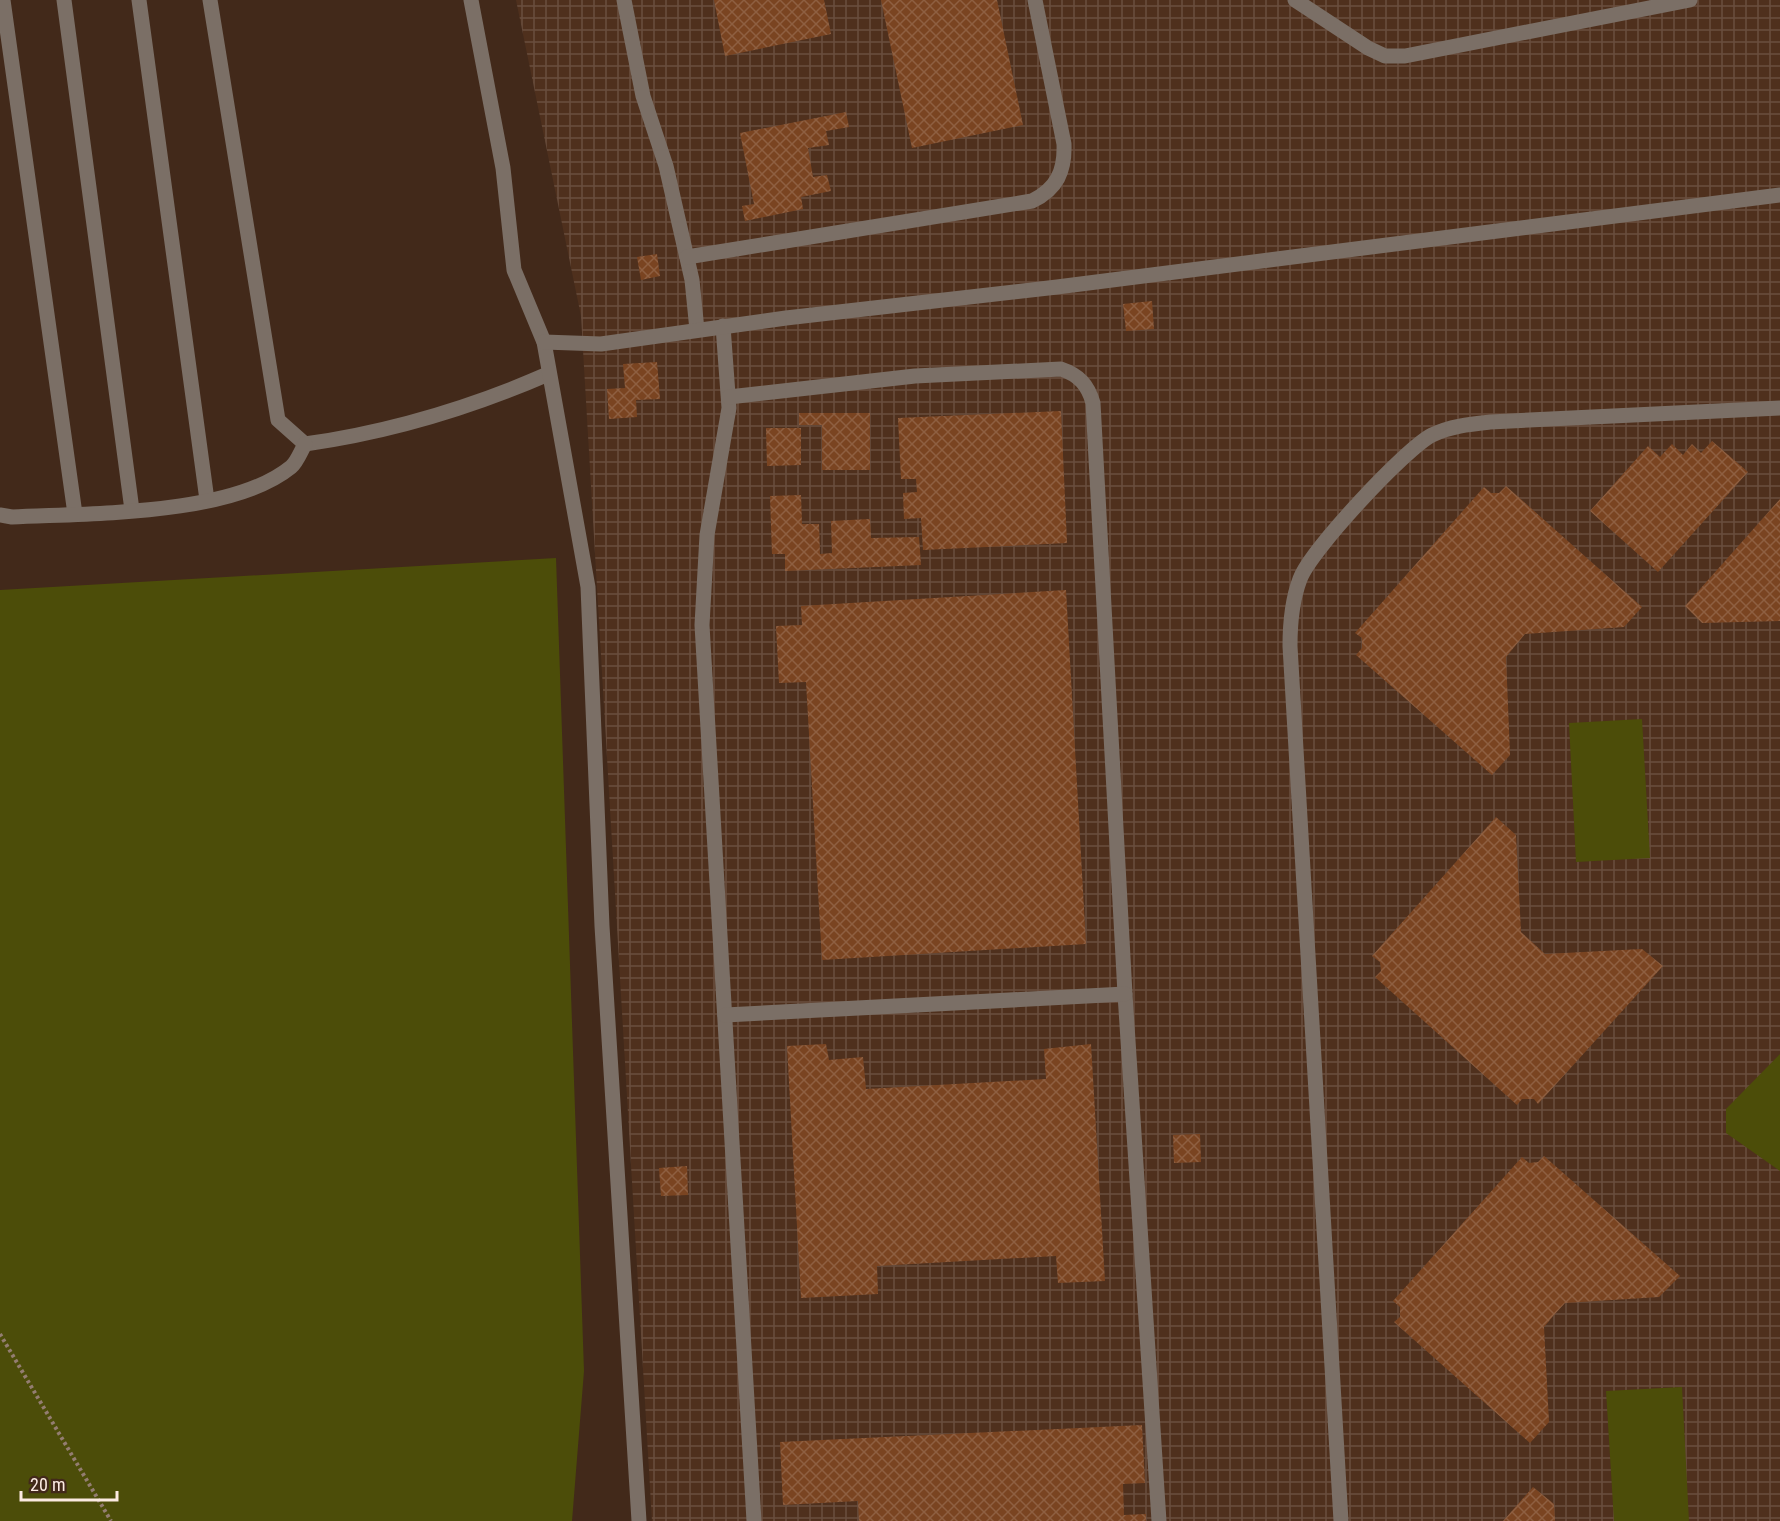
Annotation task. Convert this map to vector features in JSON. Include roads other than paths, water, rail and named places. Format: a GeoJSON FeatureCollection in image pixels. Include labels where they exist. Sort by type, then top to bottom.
{"type":"FeatureCollection","features":[{"type":"Feature","properties":{"kind":"lane"},"geometry":{"type":"LineString","coordinates":[[3,0],[75,514]]}},
{"type":"Feature","properties":{"kind":"lane"},"geometry":{"type":"LineString","coordinates":[[64,0],[132,510]]}},
{"type":"Feature","properties":{"kind":"lane"},"geometry":{"type":"LineString","coordinates":[[139,0],[207,500]]}},
{"type":"Feature","properties":{"kind":"lane"},"geometry":{"type":"LineString","coordinates":[[210,0],[278,420],[305,444]]}},
{"type":"Feature","properties":{"kind":"lane"},"geometry":{"type":"LineString","coordinates":[[471,0],[503,168],[514,270],[544,342],[588,587],[602,926],[639,1521]]}},
{"type":"Feature","properties":{"kind":"lane"},"geometry":{"type":"LineString","coordinates":[[624,0],[643,96],[666,166],[687,257],[697,330]]}},
{"type":"Feature","properties":{"kind":"lane"},"geometry":{"type":"LineString","coordinates":[[687,257],[1032,201],[1046,194],[1056,184],[1064,151],[1035,0]]}},
{"type":"Feature","properties":{"kind":"lane"},"geometry":{"type":"LineString","coordinates":[[1295,0],[1368,48],[1385,56],[1405,56],[1690,0]]}},
{"type":"Feature","properties":{"kind":"lane"},"geometry":{"type":"LineString","coordinates":[[544,342],[601,344],[697,330],[1780,195]]}},
{"type":"Feature","properties":{"kind":"lane"},"geometry":{"type":"LineString","coordinates":[[723,327],[729,397],[726,428],[707,535],[702,625],[754,1521]]}},
{"type":"Feature","properties":{"kind":"lane"},"geometry":{"type":"LineString","coordinates":[[729,397],[915,376],[1060,369],[1072,373],[1089,389],[1093,403],[1125,994],[1159,1521]]}},
{"type":"Feature","properties":{"kind":"lane"},"geometry":{"type":"LineString","coordinates":[[0,515],[12,518],[168,508],[252,490],[292,466],[305,444],[386,430],[494,397],[548,374]]}},
{"type":"Feature","properties":{"kind":"lane"},"geometry":{"type":"LineString","coordinates":[[1341,1521],[1290,646],[1290,622],[1300,578],[1309,559],[1367,496],[1421,441],[1446,429],[1490,422],[1780,408]]}},
{"type":"Feature","properties":{"kind":"lane"},"geometry":{"type":"LineString","coordinates":[[724,1015],[1125,994]]}}]}
